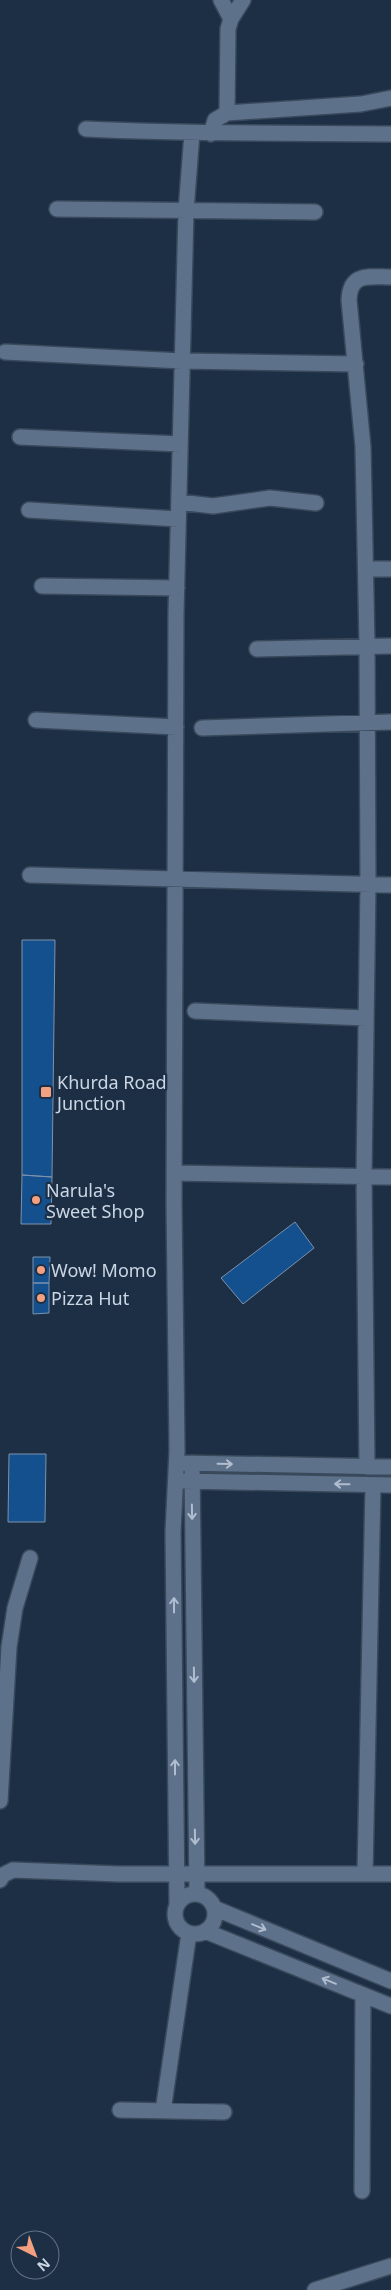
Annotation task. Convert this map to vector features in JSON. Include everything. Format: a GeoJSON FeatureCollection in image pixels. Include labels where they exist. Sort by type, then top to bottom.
{"type":"FeatureCollection","features":[{"type":"Feature","properties":{"kind":"street"},"geometry":{"type":"LineString","coordinates":[[221,0],[231,19]]}},
{"type":"Feature","properties":{"kind":"street"},"geometry":{"type":"LineString","coordinates":[[227,114],[228,29],[231,19],[243,0]]}},
{"type":"Feature","properties":{"kind":"street"},"geometry":{"type":"LineString","coordinates":[[210,134],[215,120],[227,114],[361,104],[391,98]]}},
{"type":"Feature","properties":{"kind":"street"},"geometry":{"type":"LineString","coordinates":[[86,129],[210,134],[267,132],[391,134]]}},
{"type":"Feature","properties":{"kind":"street"},"geometry":{"type":"LineString","coordinates":[[192,133],[186,211],[177,588],[176,1463],[173,1532],[176,1873],[178,1904],[174,1916],[180,1928],[188,1933],[198,1934],[205,1931],[213,1921],[214,1908]]}},
{"type":"Feature","properties":{"kind":"street"},"geometry":{"type":"LineString","coordinates":[[57,209],[315,212]]}},
{"type":"Feature","properties":{"kind":"street"},"geometry":{"type":"LineString","coordinates":[[367,1467],[364,1176],[368,884],[366,569],[363,447],[349,290],[352,283],[359,278],[391,277]]}},
{"type":"Feature","properties":{"kind":"street"},"geometry":{"type":"LineString","coordinates":[[5,352],[182,361],[356,364]]}},
{"type":"Feature","properties":{"kind":"street"},"geometry":{"type":"LineString","coordinates":[[20,437],[180,444]]}},
{"type":"Feature","properties":{"kind":"street"},"geometry":{"type":"LineString","coordinates":[[179,502],[213,506],[270,498],[316,503]]}},
{"type":"Feature","properties":{"kind":"street"},"geometry":{"type":"LineString","coordinates":[[30,510],[178,520]]}},
{"type":"Feature","properties":{"kind":"street"},"geometry":{"type":"LineString","coordinates":[[366,569],[391,569]]}},
{"type":"Feature","properties":{"kind":"street"},"geometry":{"type":"LineString","coordinates":[[42,586],[177,588]]}},
{"type":"Feature","properties":{"kind":"street"},"geometry":{"type":"LineString","coordinates":[[257,649],[367,645],[391,646]]}},
{"type":"Feature","properties":{"kind":"street"},"geometry":{"type":"LineString","coordinates":[[36,720],[176,727]]}},
{"type":"Feature","properties":{"kind":"street"},"geometry":{"type":"LineString","coordinates":[[202,728],[391,722]]}},
{"type":"Feature","properties":{"kind":"street"},"geometry":{"type":"LineString","coordinates":[[30,875],[391,885]]}},
{"type":"Feature","properties":{"kind":"street"},"geometry":{"type":"LineString","coordinates":[[195,1011],[366,1018]]}},
{"type":"Feature","properties":{"kind":"street"},"geometry":{"type":"LineString","coordinates":[[175,1173],[391,1176]]}},
{"type":"Feature","properties":{"kind":"street"},"geometry":{"type":"LineString","coordinates":[[176,1463],[391,1467]]}},
{"type":"Feature","properties":{"kind":"street"},"geometry":{"type":"LineString","coordinates":[[192,1463],[197,1894]]}},
{"type":"Feature","properties":{"kind":"street"},"geometry":{"type":"LineString","coordinates":[[175,1481],[391,1485]]}},
{"type":"Feature","properties":{"kind":"street"},"geometry":{"type":"LineString","coordinates":[[365,1873],[373,1485]]}},
{"type":"Feature","properties":{"kind":"street"},"geometry":{"type":"LineString","coordinates":[[0,1801],[9,1647],[15,1608],[30,1558]]}},
{"type":"Feature","properties":{"kind":"street"},"geometry":{"type":"LineString","coordinates":[[1,1873],[13,1870],[119,1874],[391,1874]]}},
{"type":"Feature","properties":{"kind":"street"},"geometry":{"type":"LineString","coordinates":[[178,1904],[187,1895],[197,1894],[206,1898],[214,1908],[391,1980]]}},
{"type":"Feature","properties":{"kind":"street"},"geometry":{"type":"LineString","coordinates":[[205,1931],[391,2006]]}},
{"type":"Feature","properties":{"kind":"street"},"geometry":{"type":"LineString","coordinates":[[163,2111],[188,1933]]}},
{"type":"Feature","properties":{"kind":"street"},"geometry":{"type":"LineString","coordinates":[[362,2191],[363,1995]]}},
{"type":"Feature","properties":{"kind":"street"},"geometry":{"type":"LineString","coordinates":[[120,2110],[224,2112]]}},
{"type":"Feature","properties":{"kind":"street"},"geometry":{"type":"LineString","coordinates":[[315,2290],[391,2266]]}},
{"type":"Feature","properties":{"kind":"building"},"geometry":{"type":"Polygon","coordinates":[[[22,940],[55,940],[52,1177],[22,1175],[22,940]]]}},
{"type":"Feature","properties":{"kind":"building","name":"Narula's Sweet Shop"},"geometry":{"type":"Polygon","coordinates":[[[22,1175],[52,1177],[51,1224],[21,1224],[22,1175]]]}},
{"type":"Feature","properties":{"kind":"building"},"geometry":{"type":"Polygon","coordinates":[[[295,1222],[314,1248],[243,1304],[221,1278],[295,1222]]]}},
{"type":"Feature","properties":{"kind":"building","name":"Wow! Momo"},"geometry":{"type":"Polygon","coordinates":[[[33,1257],[50,1257],[49,1283],[33,1283],[33,1257]]]}},
{"type":"Feature","properties":{"kind":"building","name":"Pizza Hut"},"geometry":{"type":"Polygon","coordinates":[[[33,1283],[49,1283],[49,1313],[33,1314],[33,1283]]]}},
{"type":"Feature","properties":{"kind":"building"},"geometry":{"type":"Polygon","coordinates":[[[9,1454],[46,1454],[45,1522],[8,1522],[9,1454]]]}},
{"type":"Feature","properties":{"kind":"place","name":"Khurda Road Junction"},"geometry":{"type":"Point","coordinates":[46,1092]}},
{"type":"Feature","properties":{"kind":"place","name":"Narula's Sweet Shop"},"geometry":{"type":"Point","coordinates":[36,1200]}},
{"type":"Feature","properties":{"kind":"place","name":"Wow! Momo"},"geometry":{"type":"Point","coordinates":[41,1270]}},
{"type":"Feature","properties":{"kind":"place","name":"Pizza Hut"},"geometry":{"type":"Point","coordinates":[41,1298]}}]}
